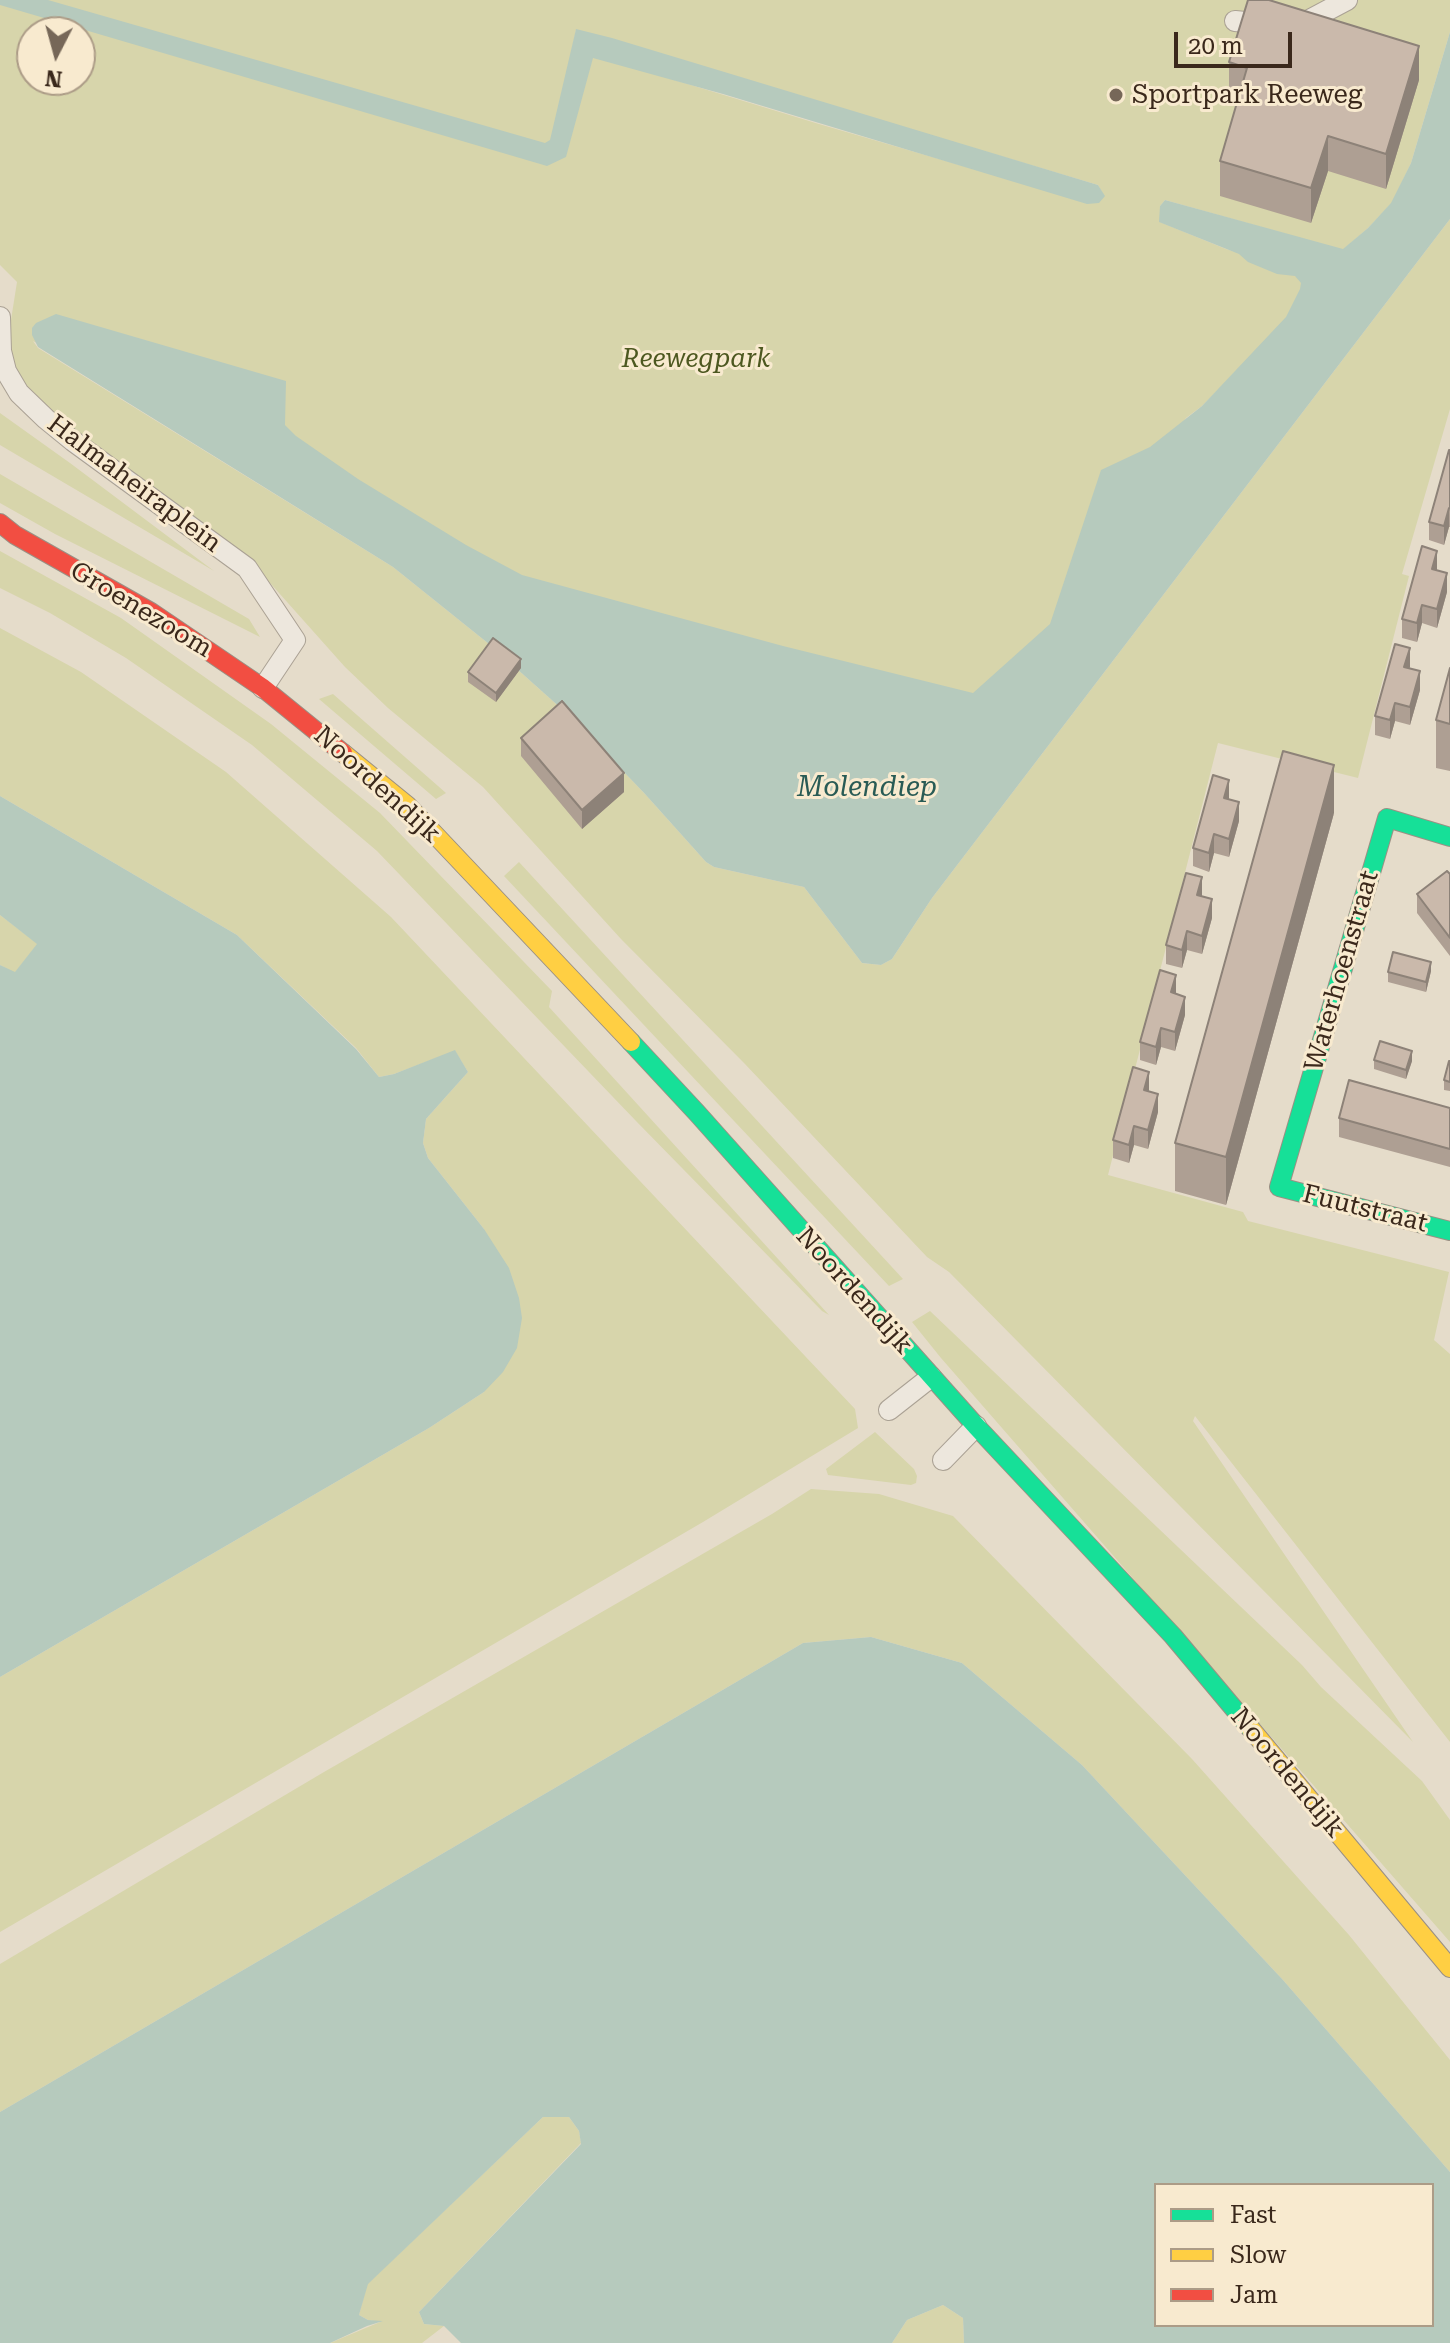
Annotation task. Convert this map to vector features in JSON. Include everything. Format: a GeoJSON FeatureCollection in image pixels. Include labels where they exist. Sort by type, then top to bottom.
{"type":"FeatureCollection","features":[{"type":"Feature","properties":{"kind":"street","name":"Groenezoom"},"geometry":{"type":"LineString","coordinates":[[0,523],[8,533],[151,612],[263,688]]}},
{"type":"Feature","properties":{"kind":"street","name":"Noordendijk"},"geometry":{"type":"LineString","coordinates":[[263,688],[408,806],[697,1113],[931,1377],[1173,1636],[1450,1968]]}},
{"type":"Feature","properties":{"kind":"street","name":"Waterhoenstraat"},"geometry":{"type":"LineString","coordinates":[[1279,1187],[1387,818],[1450,837]]}},
{"type":"Feature","properties":{"kind":"street","name":"Fuutstraat"},"geometry":{"type":"LineString","coordinates":[[1279,1187],[1450,1231]]}},
{"type":"Feature","properties":{"kind":"lane"},"geometry":{"type":"LineString","coordinates":[[1235,21],[1296,27],[1347,0]]}},
{"type":"Feature","properties":{"kind":"lane","name":"Halmaheiraplein"},"geometry":{"type":"LineString","coordinates":[[0,317],[6,371],[19,393],[73,441],[247,568],[295,640],[263,688]]}},
{"type":"Feature","properties":{"kind":"lane"},"geometry":{"type":"LineString","coordinates":[[889,1410],[931,1377]]}},
{"type":"Feature","properties":{"kind":"lane"},"geometry":{"type":"LineString","coordinates":[[943,1460],[976,1426]]}},
{"type":"Feature","properties":{"kind":"green space","name":"Reewegpark"},"geometry":{"type":"Polygon","coordinates":[[[0,0],[1450,0],[1450,32],[1411,163],[1392,203],[1343,250],[1165,200],[1160,206],[1160,222],[1226,249],[1327,280],[1202,406],[1186,418],[1062,626],[978,700],[487,574],[33,341],[38,348],[393,567],[489,644],[573,719],[706,862],[714,867],[804,887],[862,963],[881,965],[892,959],[932,898],[1450,219],[1450,409],[1402,574],[1409,576],[1358,778],[1218,743],[1108,1175],[1243,1212],[1248,1221],[1449,1272],[1434,1340],[1450,1354],[1450,1742],[1195,1416],[1193,1421],[1413,1742],[949,1272],[927,1257],[745,1064],[621,939],[483,787],[388,708],[345,667],[271,584],[191,517],[47,412],[21,383],[10,362],[11,320],[17,282],[0,265],[0,0]],[[576,30],[568,69],[573,49],[1090,203],[1104,196],[1098,185],[576,30]]]}},
{"type":"Feature","properties":{"kind":"green space"},"geometry":{"type":"Polygon","coordinates":[[[0,413],[70,463],[214,571],[0,445],[0,413]]]}},
{"type":"Feature","properties":{"kind":"green space"},"geometry":{"type":"Polygon","coordinates":[[[0,474],[249,619],[260,637],[0,503],[0,474]]]}},
{"type":"Feature","properties":{"kind":"green space"},"geometry":{"type":"Polygon","coordinates":[[[0,551],[121,618],[271,724],[380,813],[552,991],[549,1007],[829,1315],[636,1121],[377,851],[252,745],[126,658],[50,613],[0,588],[0,551]]]}},
{"type":"Feature","properties":{"kind":"green space"},"geometry":{"type":"Polygon","coordinates":[[[0,628],[81,672],[226,772],[391,917],[855,1409],[858,1428],[703,1522],[0,1932],[0,1677],[429,1428],[484,1392],[484,1229],[428,1158],[423,1143],[426,1119],[468,1072],[455,1051],[379,1077],[356,1048],[237,935],[0,796],[0,628]]]}},
{"type":"Feature","properties":{"kind":"green space"},"geometry":{"type":"Polygon","coordinates":[[[333,694],[446,793],[436,799],[319,699],[333,694]]]}},
{"type":"Feature","properties":{"kind":"green space"},"geometry":{"type":"Polygon","coordinates":[[[519,862],[903,1279],[889,1286],[504,876],[519,862]]]}},
{"type":"Feature","properties":{"kind":"green space"},"geometry":{"type":"Polygon","coordinates":[[[0,915],[38,944],[15,973],[0,965],[0,915]]]}},
{"type":"Feature","properties":{"kind":"green space"},"geometry":{"type":"Polygon","coordinates":[[[930,1311],[1422,1781],[1450,1820],[1450,1942],[941,1358],[912,1322],[930,1311]]]}},
{"type":"Feature","properties":{"kind":"green space"},"geometry":{"type":"Polygon","coordinates":[[[875,1432],[914,1469],[916,1483],[911,1485],[828,1475],[826,1469],[875,1432]]]}},
{"type":"Feature","properties":{"kind":"green space"},"geometry":{"type":"Polygon","coordinates":[[[811,1489],[879,1494],[953,1516],[1192,1759],[1349,1935],[1450,2060],[1450,2172],[1283,1980],[1082,1765],[962,1663],[871,1637],[803,1643],[0,2112],[0,1964],[811,1489]]]}},
{"type":"Feature","properties":{"kind":"green space"},"geometry":{"type":"Polygon","coordinates":[[[543,2117],[569,2117],[579,2131],[581,2143],[419,2312],[424,2324],[444,2326],[422,2343],[330,2343],[380,2322],[359,2315],[367,2284],[543,2117]]]}},
{"type":"Feature","properties":{"kind":"green space"},"geometry":{"type":"Polygon","coordinates":[[[943,2305],[963,2318],[964,2343],[892,2343],[907,2320],[943,2305]]]}},
{"type":"Feature","properties":{"kind":"water"},"geometry":{"type":"Polygon","coordinates":[[[0,0],[48,0],[545,143],[550,140],[576,29],[1098,185],[1105,196],[1099,203],[1087,204],[593,58],[566,157],[547,166],[96,33],[96,16],[37,16],[0,5],[0,0]]]}},
{"type":"Feature","properties":{"kind":"water","name":"Molendiep"},"geometry":{"type":"Polygon","coordinates":[[[1450,32],[1450,219],[932,898],[892,959],[881,965],[862,963],[804,887],[714,867],[706,862],[573,719],[489,644],[393,567],[38,347],[32,335],[36,323],[56,314],[286,381],[285,425],[296,436],[358,479],[522,575],[783,646],[973,693],[1050,624],[1101,470],[1150,447],[1202,406],[1286,317],[1300,289],[1301,283],[1295,276],[1277,274],[1248,262],[1239,254],[1159,222],[1160,206],[1165,200],[1343,249],[1391,203],[1411,163],[1450,32]]]}},
{"type":"Feature","properties":{"kind":"water"},"geometry":{"type":"Polygon","coordinates":[[[0,796],[237,935],[356,1049],[379,1077],[455,1050],[468,1072],[426,1119],[423,1143],[428,1158],[484,1229],[509,1268],[522,1318],[517,1348],[503,1372],[484,1392],[429,1428],[0,1677],[0,965],[15,972],[37,944],[0,915],[0,796]]]}},
{"type":"Feature","properties":{"kind":"water"},"geometry":{"type":"Polygon","coordinates":[[[871,1637],[962,1663],[1082,1765],[1283,1980],[1450,2172],[1450,2343],[964,2343],[963,2318],[943,2305],[907,2320],[892,2343],[461,2343],[444,2326],[424,2324],[419,2312],[581,2144],[579,2131],[569,2117],[543,2117],[368,2284],[359,2315],[368,2320],[383,2321],[330,2343],[0,2343],[0,2112],[803,1643],[871,1637]]]}},
{"type":"Feature","properties":{"kind":"building"},"geometry":{"type":"Polygon","coordinates":[[[1248,0],[1269,0],[1419,46],[1386,154],[1328,136],[1311,188],[1220,161],[1247,68],[1229,62],[1248,0]]]}},
{"type":"Feature","properties":{"kind":"building"},"geometry":{"type":"Polygon","coordinates":[[[1449,450],[1450,508],[1444,526],[1429,522],[1449,450]]]}},
{"type":"Feature","properties":{"kind":"building"},"geometry":{"type":"Polygon","coordinates":[[[1422,546],[1437,551],[1432,569],[1447,573],[1437,609],[1422,605],[1417,623],[1402,619],[1422,546]]]}},
{"type":"Feature","properties":{"kind":"building"},"geometry":{"type":"Polygon","coordinates":[[[493,638],[521,659],[496,693],[468,672],[493,638]]]}},
{"type":"Feature","properties":{"kind":"building"},"geometry":{"type":"Polygon","coordinates":[[[1395,644],[1410,648],[1404,667],[1420,671],[1410,707],[1395,703],[1390,720],[1375,716],[1395,644]]]}},
{"type":"Feature","properties":{"kind":"building"},"geometry":{"type":"Polygon","coordinates":[[[1450,668],[1450,724],[1436,720],[1450,668]]]}},
{"type":"Feature","properties":{"kind":"building"},"geometry":{"type":"Polygon","coordinates":[[[562,701],[624,773],[582,810],[521,738],[562,701]]]}},
{"type":"Feature","properties":{"kind":"building"},"geometry":{"type":"Polygon","coordinates":[[[1283,751],[1334,765],[1226,1157],[1175,1143],[1283,751]]]}},
{"type":"Feature","properties":{"kind":"building"},"geometry":{"type":"Polygon","coordinates":[[[1213,775],[1229,780],[1224,798],[1239,802],[1229,839],[1214,834],[1209,853],[1193,848],[1213,775]]]}},
{"type":"Feature","properties":{"kind":"building"},"geometry":{"type":"Polygon","coordinates":[[[1447,871],[1450,874],[1450,938],[1417,894],[1447,871]]]}},
{"type":"Feature","properties":{"kind":"building"},"geometry":{"type":"Polygon","coordinates":[[[1186,873],[1202,877],[1197,895],[1212,899],[1202,936],[1187,931],[1182,950],[1166,945],[1186,873]]]}},
{"type":"Feature","properties":{"kind":"building"},"geometry":{"type":"Polygon","coordinates":[[[1393,952],[1431,962],[1426,982],[1388,972],[1393,952]]]}},
{"type":"Feature","properties":{"kind":"building"},"geometry":{"type":"Polygon","coordinates":[[[1160,970],[1176,975],[1171,992],[1185,997],[1175,1032],[1161,1028],[1156,1047],[1140,1042],[1160,970]]]}},
{"type":"Feature","properties":{"kind":"building"},"geometry":{"type":"Polygon","coordinates":[[[1380,1041],[1412,1051],[1406,1070],[1374,1060],[1380,1041]]]}},
{"type":"Feature","properties":{"kind":"building"},"geometry":{"type":"Polygon","coordinates":[[[1450,1061],[1450,1082],[1444,1080],[1450,1061]]]}},
{"type":"Feature","properties":{"kind":"building"},"geometry":{"type":"Polygon","coordinates":[[[1133,1067],[1149,1072],[1144,1090],[1158,1094],[1148,1130],[1134,1126],[1129,1145],[1113,1140],[1133,1067]]]}},
{"type":"Feature","properties":{"kind":"building"},"geometry":{"type":"Polygon","coordinates":[[[1349,1080],[1450,1108],[1450,1149],[1339,1118],[1349,1080]]]}},
{"type":"Feature","properties":{"kind":"traffic: fast"},"geometry":{"type":"LineString","coordinates":[[1450,837],[1387,818],[1279,1187],[1450,1231]]}},
{"type":"Feature","properties":{"kind":"traffic: fast"},"geometry":{"type":"LineString","coordinates":[[631,1042],[976,1426],[1173,1636],[1251,1729]]}},
{"type":"Feature","properties":{"kind":"traffic: slow"},"geometry":{"type":"LineString","coordinates":[[343,753],[408,806],[631,1042]]}},
{"type":"Feature","properties":{"kind":"traffic: slow"},"geometry":{"type":"LineString","coordinates":[[1251,1729],[1450,1968]]}},
{"type":"Feature","properties":{"kind":"traffic: jam"},"geometry":{"type":"LineString","coordinates":[[0,523],[15,535],[151,612],[263,688],[343,753]]}},
{"type":"Feature","properties":{"kind":"place","name":"Sportpark Reeweg"},"geometry":{"type":"Point","coordinates":[1116,95]}}]}
